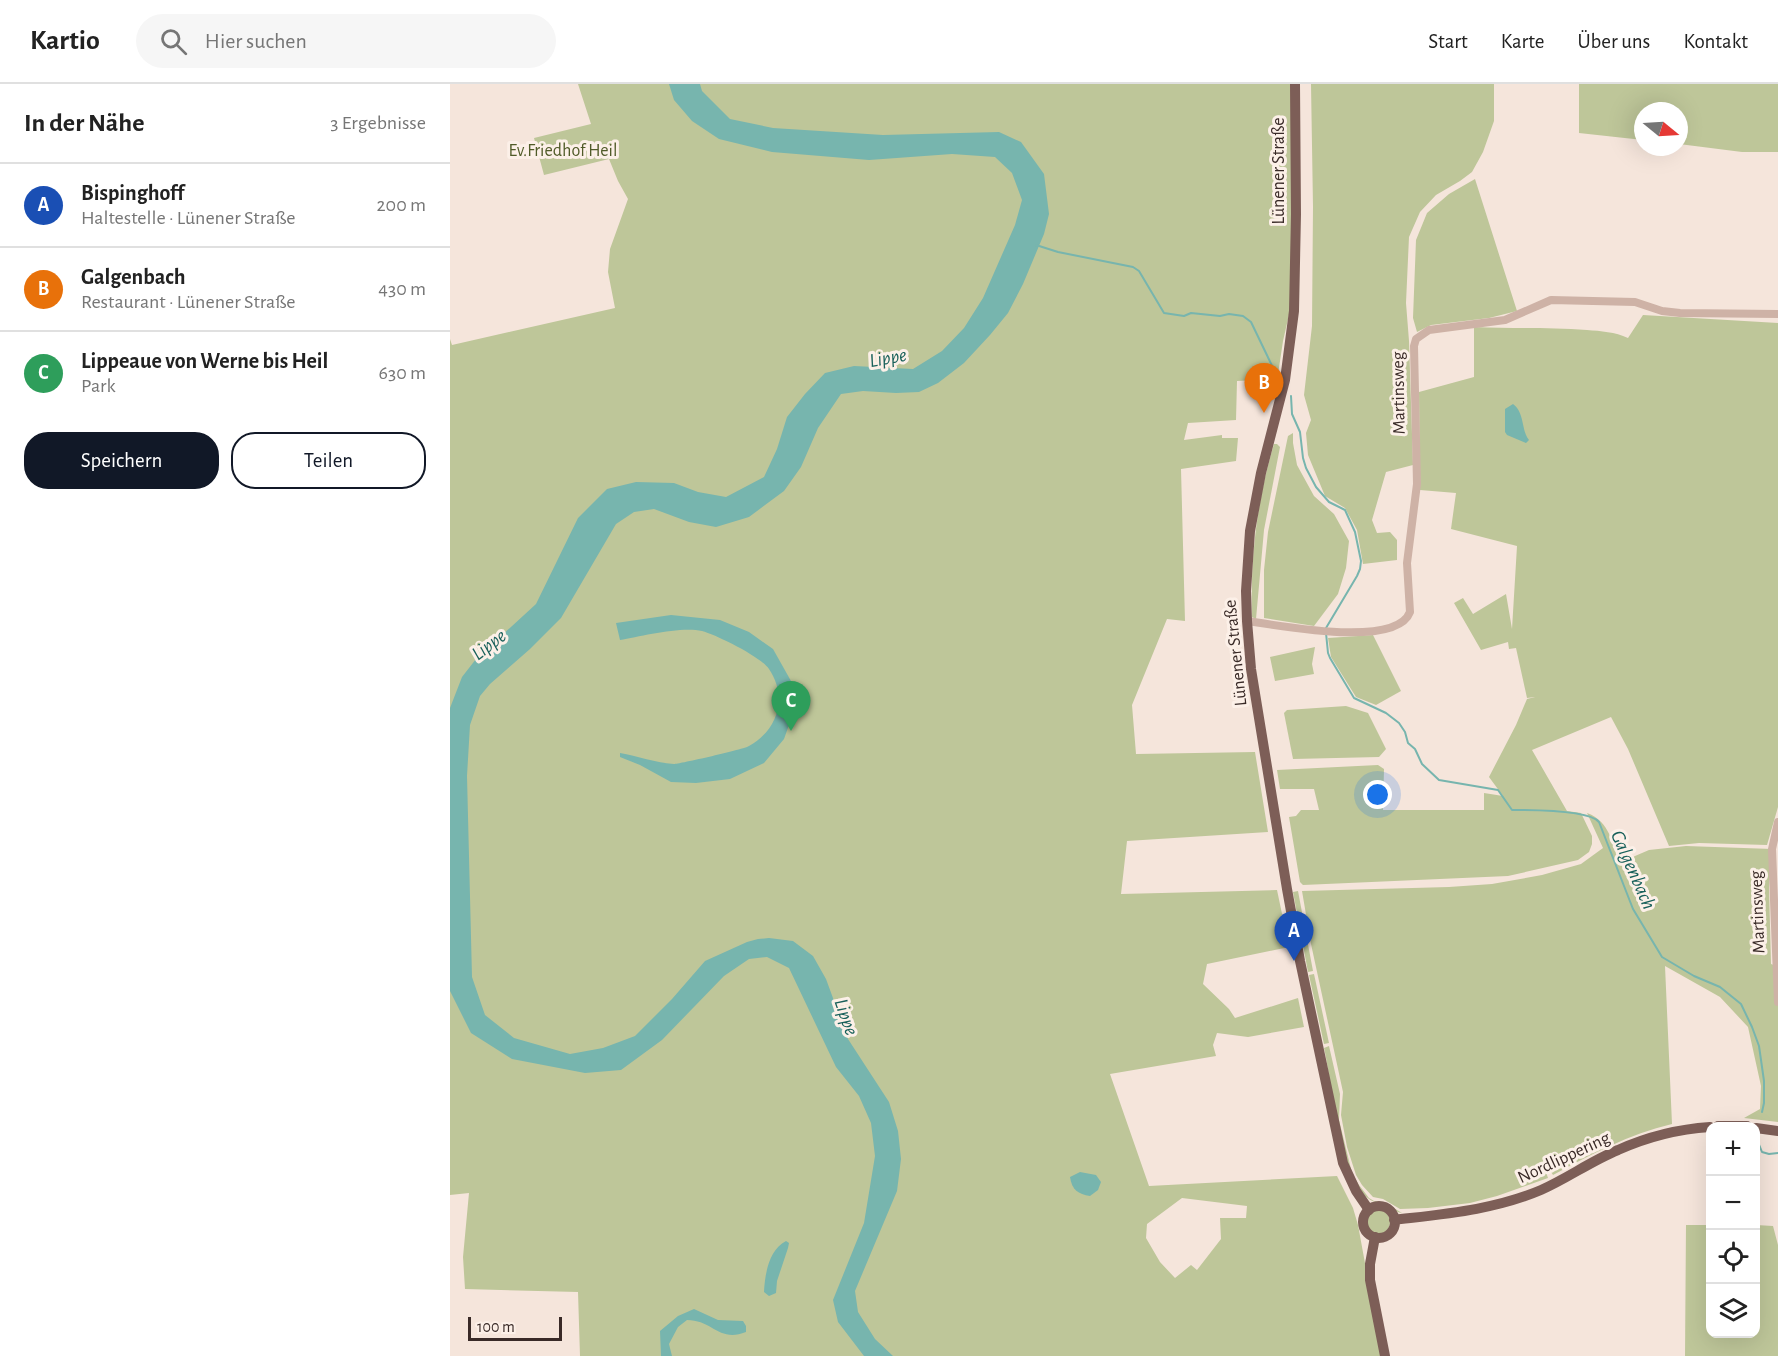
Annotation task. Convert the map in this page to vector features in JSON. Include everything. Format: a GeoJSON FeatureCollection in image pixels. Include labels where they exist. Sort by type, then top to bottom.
{"type":"FeatureCollection","features":[{"type":"Feature","properties":{"kind":"main road","name":"Lünener Straße"},"geometry":{"type":"LineString","coordinates":[[1295,84],[1294,311],[1285,380],[1261,473],[1250,531],[1246,591],[1247,621],[1251,669],[1300,961],[1343,1163],[1356,1191],[1369,1210]]}},
{"type":"Feature","properties":{"kind":"main road","name":"Nordlippering"},"geometry":{"type":"LineString","coordinates":[[1394,1220],[1497,1205],[1541,1190],[1618,1150],[1673,1132],[1706,1128]]}},
{"type":"Feature","properties":{"kind":"main road"},"geometry":{"type":"LineString","coordinates":[[1760,1129],[1778,1131]]}},
{"type":"Feature","properties":{"kind":"main road"},"geometry":{"type":"LineString","coordinates":[[1373,1207],[1382,1207],[1390,1212],[1394,1220],[1393,1228],[1387,1235],[1375,1237],[1367,1233],[1363,1224],[1364,1216],[1373,1207]]}},
{"type":"Feature","properties":{"kind":"main road"},"geometry":{"type":"LineString","coordinates":[[1375,1237],[1370,1264],[1370,1280],[1385,1356]]}},
{"type":"Feature","properties":{"kind":"street","name":"Martinsweg"},"geometry":{"type":"LineString","coordinates":[[1247,621],[1329,632],[1384,629],[1404,620],[1410,612],[1407,563],[1417,484],[1414,346],[1416,339],[1429,330],[1505,320],[1551,300],[1635,302],[1662,311],[1680,313],[1778,314]]}},
{"type":"Feature","properties":{"kind":"street","name":"Martinsweg"},"geometry":{"type":"LineString","coordinates":[[1778,822],[1772,849],[1778,1002]]}},
{"type":"Feature","properties":{"kind":"green space","name":"Ev.Friedhof Heil"},"geometry":{"type":"Polygon","coordinates":[[[578,84],[1291,84],[1291,306],[1277,381],[1258,378],[1237,381],[1236,420],[1188,423],[1184,440],[1222,435],[1222,438],[1238,438],[1236,461],[1181,469],[1185,621],[1167,619],[1132,705],[1136,754],[1255,752],[1268,832],[1127,841],[1121,894],[1277,890],[1289,947],[1207,964],[1203,984],[1235,1018],[1298,998],[1304,1027],[1248,1037],[1217,1033],[1213,1045],[1216,1056],[1110,1074],[1149,1186],[1337,1176],[1353,1208],[1358,1225],[1382,1356],[580,1356],[578,1292],[465,1289],[463,1257],[469,1193],[450,1195],[450,339],[452,345],[615,308],[608,272],[610,249],[628,199],[609,159],[544,175],[534,138],[591,124],[578,84]],[[1182,1198],[1147,1224],[1146,1238],[1160,1262],[1175,1278],[1191,1265],[1197,1270],[1221,1239],[1220,1218],[1246,1218],[1247,1206],[1182,1198]]]}},
{"type":"Feature","properties":{"kind":"green space"},"geometry":{"type":"Polygon","coordinates":[[[1311,84],[1494,84],[1494,121],[1483,152],[1472,172],[1436,195],[1420,212],[1409,237],[1406,303],[1413,465],[1386,472],[1372,520],[1377,533],[1390,532],[1397,540],[1397,560],[1363,564],[1357,530],[1345,508],[1325,496],[1308,455],[1306,433],[1311,420],[1304,395],[1312,326],[1311,84]]]}},
{"type":"Feature","properties":{"kind":"green space"},"geometry":{"type":"Polygon","coordinates":[[[1579,84],[1778,84],[1778,152],[1742,152],[1688,145],[1688,102],[1634,102],[1634,139],[1579,133],[1579,84]]]}},
{"type":"Feature","properties":{"kind":"green space"},"geometry":{"type":"Polygon","coordinates":[[[1475,179],[1517,311],[1489,318],[1431,325],[1417,332],[1413,318],[1416,240],[1427,213],[1449,194],[1475,179]]]}},
{"type":"Feature","properties":{"kind":"green space"},"geometry":{"type":"Polygon","coordinates":[[[1643,315],[1778,323],[1778,807],[1767,845],[1699,843],[1669,846],[1628,749],[1611,717],[1532,750],[1567,811],[1581,813],[1592,836],[1589,852],[1578,860],[1508,876],[1303,885],[1300,882],[1289,817],[1296,816],[1301,810],[1319,810],[1314,789],[1280,789],[1277,770],[1378,765],[1384,769],[1383,810],[1484,810],[1484,793],[1503,796],[1489,777],[1527,699],[1535,697],[1527,698],[1516,648],[1509,649],[1508,642],[1481,650],[1454,603],[1463,598],[1473,614],[1506,594],[1512,629],[1517,546],[1451,529],[1456,493],[1420,490],[1419,392],[1474,377],[1474,327],[1603,331],[1628,338],[1643,315]]]}},
{"type":"Feature","properties":{"kind":"green space"},"geometry":{"type":"Polygon","coordinates":[[[1293,433],[1297,465],[1314,496],[1334,514],[1349,541],[1346,568],[1338,594],[1314,626],[1264,618],[1264,570],[1268,532],[1288,436],[1293,433]]]}},
{"type":"Feature","properties":{"kind":"green space"},"geometry":{"type":"Polygon","coordinates":[[[1274,444],[1280,447],[1264,530],[1256,619],[1252,617],[1252,573],[1256,529],[1263,486],[1274,444]]]}},
{"type":"Feature","properties":{"kind":"green space"},"geometry":{"type":"Polygon","coordinates":[[[1373,635],[1401,691],[1376,705],[1356,697],[1331,657],[1328,638],[1373,635]]]}},
{"type":"Feature","properties":{"kind":"green space"},"geometry":{"type":"Polygon","coordinates":[[[1315,647],[1312,664],[1314,674],[1275,681],[1270,657],[1315,647]]]}},
{"type":"Feature","properties":{"kind":"green space"},"geometry":{"type":"Polygon","coordinates":[[[1346,706],[1368,713],[1386,749],[1379,757],[1293,759],[1284,713],[1287,710],[1346,706]]]}},
{"type":"Feature","properties":{"kind":"green space"},"geometry":{"type":"Polygon","coordinates":[[[1587,813],[1601,822],[1617,847],[1628,859],[1649,850],[1686,846],[1772,849],[1769,887],[1771,964],[1776,966],[1778,1001],[1778,1122],[1744,1118],[1760,1109],[1761,1086],[1748,1027],[1720,997],[1665,966],[1672,1124],[1626,1139],[1553,1175],[1550,1170],[1546,1172],[1548,1178],[1470,1203],[1400,1209],[1383,1199],[1373,1197],[1356,1175],[1347,1147],[1341,1115],[1343,1092],[1302,891],[1449,887],[1492,884],[1542,875],[1581,864],[1603,848],[1587,813]]]}},
{"type":"Feature","properties":{"kind":"green space"},"geometry":{"type":"Polygon","coordinates":[[[1298,891],[1313,971],[1308,972],[1293,892],[1298,891]]]}},
{"type":"Feature","properties":{"kind":"green space"},"geometry":{"type":"Polygon","coordinates":[[[1314,974],[1329,1043],[1324,1044],[1309,975],[1314,974]]]}},
{"type":"Feature","properties":{"kind":"green space"},"geometry":{"type":"Polygon","coordinates":[[[1329,1046],[1340,1094],[1339,1120],[1352,1173],[1369,1198],[1384,1202],[1402,1213],[1369,1199],[1358,1187],[1350,1170],[1338,1128],[1324,1048],[1329,1046]]]}},
{"type":"Feature","properties":{"kind":"green space"},"geometry":{"type":"Polygon","coordinates":[[[1378,1210],[1387,1213],[1390,1222],[1387,1231],[1378,1234],[1369,1231],[1366,1222],[1369,1213],[1378,1210]]]}},
{"type":"Feature","properties":{"kind":"green space"},"geometry":{"type":"Polygon","coordinates":[[[1686,1225],[1706,1225],[1706,1338],[1760,1338],[1760,1225],[1773,1226],[1778,1245],[1778,1356],[1685,1356],[1686,1225]]]}},
{"type":"Feature","properties":{"kind":"water"},"geometry":{"type":"Polygon","coordinates":[[[669,84],[700,84],[702,91],[730,119],[773,128],[883,135],[999,132],[1021,142],[1044,174],[1049,214],[1044,234],[1023,284],[1008,313],[964,363],[938,383],[919,392],[863,391],[841,394],[818,428],[801,467],[784,491],[749,517],[716,527],[689,522],[654,509],[634,512],[616,524],[561,618],[490,684],[480,696],[470,725],[467,776],[472,977],[485,1015],[514,1038],[570,1054],[603,1048],[635,1036],[672,999],[705,961],[747,942],[769,938],[793,941],[813,956],[826,979],[848,1039],[889,1102],[898,1131],[901,1159],[897,1191],[855,1291],[858,1312],[875,1339],[893,1356],[864,1356],[838,1322],[833,1300],[864,1223],[875,1156],[871,1123],[859,1096],[836,1067],[789,968],[767,957],[749,959],[724,976],[662,1040],[621,1070],[585,1073],[512,1059],[471,1033],[450,991],[450,708],[462,677],[476,659],[536,604],[578,518],[607,489],[636,482],[674,483],[698,492],[726,497],[764,477],[777,449],[787,417],[825,373],[854,366],[913,369],[942,351],[964,328],[983,298],[1015,225],[1022,200],[1012,173],[995,157],[952,154],[869,160],[772,152],[719,139],[692,121],[674,100],[669,84]]]}},
{"type":"Feature","properties":{"kind":"water"},"geometry":{"type":"Polygon","coordinates":[[[1513,404],[1519,412],[1529,440],[1526,443],[1505,432],[1505,409],[1513,404]]]}},
{"type":"Feature","properties":{"kind":"water"},"geometry":{"type":"Polygon","coordinates":[[[671,615],[720,620],[749,632],[773,649],[791,681],[795,708],[784,739],[764,763],[730,779],[696,783],[671,782],[620,757],[620,753],[674,764],[745,748],[767,731],[777,712],[778,691],[769,669],[748,653],[718,637],[702,631],[684,630],[620,640],[616,623],[671,615]]]}},
{"type":"Feature","properties":{"kind":"water"},"geometry":{"type":"Polygon","coordinates":[[[1080,1172],[1096,1175],[1101,1182],[1098,1190],[1090,1196],[1079,1193],[1072,1185],[1070,1177],[1080,1172]]]}},
{"type":"Feature","properties":{"kind":"water"},"geometry":{"type":"Polygon","coordinates":[[[786,1241],[789,1243],[777,1281],[776,1293],[769,1296],[764,1292],[769,1263],[776,1250],[786,1241]]]}},
{"type":"Feature","properties":{"kind":"water"},"geometry":{"type":"Polygon","coordinates":[[[694,1309],[718,1320],[743,1321],[746,1332],[729,1335],[703,1323],[687,1320],[678,1327],[669,1344],[672,1356],[661,1356],[660,1331],[678,1316],[694,1309]]]}},
{"type":"Feature","properties":{"kind":"waterway","name":"Galgenbach"},"geometry":{"type":"LineString","coordinates":[[1036,245],[1058,252],[1133,267],[1139,271],[1164,313],[1184,316],[1191,313],[1243,316],[1251,322],[1277,376]]}},
{"type":"Feature","properties":{"kind":"waterway","name":"Galgenbach"},"geometry":{"type":"LineString","coordinates":[[1291,396],[1292,414],[1300,432],[1306,468],[1316,487],[1329,502],[1345,510],[1355,532],[1361,561],[1357,576],[1326,628]]}},
{"type":"Feature","properties":{"kind":"waterway","name":"Galgenbach"},"geometry":{"type":"LineString","coordinates":[[1326,633],[1330,658],[1354,698],[1386,713],[1399,723],[1408,743],[1415,749],[1422,764],[1439,780],[1498,790],[1512,810],[1572,813],[1584,815],[1599,822],[1633,909],[1662,957],[1694,976],[1720,987],[1741,1004],[1759,1046],[1764,1081],[1762,1112]]}},
{"type":"Feature","properties":{"kind":"waterway","name":"Galgenbach"},"geometry":{"type":"LineString","coordinates":[[1760,1147],[1762,1152],[1778,1153]]}},
{"type":"Feature","properties":{"kind":"place","name":"Galgenbach"},"geometry":{"type":"Point","coordinates":[1264,413]}},
{"type":"Feature","properties":{"kind":"place","name":"Lippeaue von Werne bis Heil"},"geometry":{"type":"Point","coordinates":[791,731]}},
{"type":"Feature","properties":{"kind":"place","name":"Bispinghoff"},"geometry":{"type":"Point","coordinates":[1294,961]}},
{"type":"Feature","properties":{"kind":"water label","name":"Lippe"},"geometry":{"type":"Point","coordinates":[888,358]}},
{"type":"Feature","properties":{"kind":"water label","name":"Lippe"},"geometry":{"type":"Point","coordinates":[489,645]}},
{"type":"Feature","properties":{"kind":"water label","name":"Lippe"},"geometry":{"type":"Point","coordinates":[846,1017]}}]}
